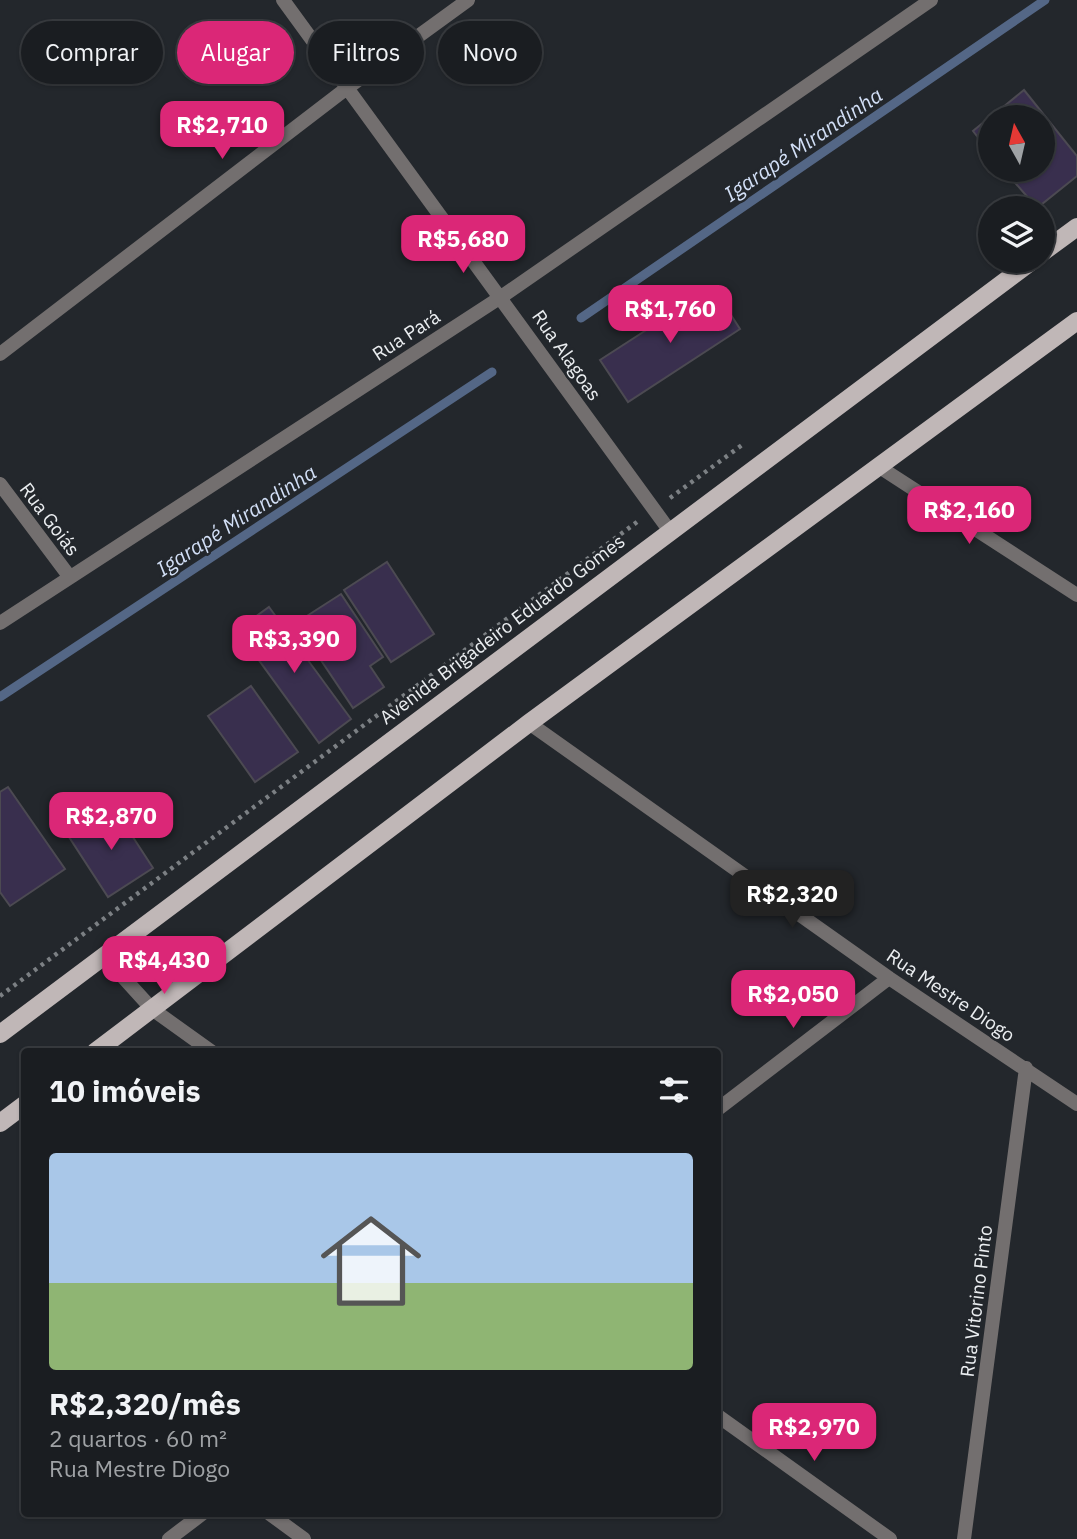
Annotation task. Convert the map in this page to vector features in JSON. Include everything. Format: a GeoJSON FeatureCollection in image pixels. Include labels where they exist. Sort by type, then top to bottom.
{"type":"FeatureCollection","features":[{"type":"Feature","properties":{"kind":"main road"},"geometry":{"type":"LineString","coordinates":[[1055,243],[1077,227]]}},
{"type":"Feature","properties":{"kind":"main road","name":"Avenida Brigadeiro Eduardo Gomes"},"geometry":{"type":"LineString","coordinates":[[0,1034],[669,530],[1016,273]]}},
{"type":"Feature","properties":{"kind":"main road"},"geometry":{"type":"LineString","coordinates":[[100,1048],[529,723],[881,468],[1077,321]]}},
{"type":"Feature","properties":{"kind":"main road"},"geometry":{"type":"LineString","coordinates":[[0,1123],[21,1107]]}},
{"type":"Feature","properties":{"kind":"street","name":"Rua Alagoas"},"geometry":{"type":"LineString","coordinates":[[283,0],[669,530]]}},
{"type":"Feature","properties":{"kind":"street"},"geometry":{"type":"LineString","coordinates":[[0,354],[346,88],[468,0]]}},
{"type":"Feature","properties":{"kind":"street","name":"Rua Pará"},"geometry":{"type":"LineString","coordinates":[[0,623],[501,297],[925,2]]}},
{"type":"Feature","properties":{"kind":"street"},"geometry":{"type":"LineString","coordinates":[[881,468],[1077,595]]}},
{"type":"Feature","properties":{"kind":"street","name":"Rua Goiás"},"geometry":{"type":"LineString","coordinates":[[0,484],[69,576]]}},
{"type":"Feature","properties":{"kind":"street","name":"Rua Mestre Diogo"},"geometry":{"type":"LineString","coordinates":[[529,723],[889,978],[1077,1104]]}},
{"type":"Feature","properties":{"kind":"street"},"geometry":{"type":"LineString","coordinates":[[103,955],[152,1009],[206,1048]]}},
{"type":"Feature","properties":{"kind":"street"},"geometry":{"type":"LineString","coordinates":[[721,1107],[889,978]]}},
{"type":"Feature","properties":{"kind":"street","name":"Rua Vitorino Pinto"},"geometry":{"type":"LineString","coordinates":[[964,1539],[1026,1068]]}},
{"type":"Feature","properties":{"kind":"street"},"geometry":{"type":"LineString","coordinates":[[721,1418],[890,1539]]}},
{"type":"Feature","properties":{"kind":"street"},"geometry":{"type":"LineString","coordinates":[[169,1539],[198,1517]]}},
{"type":"Feature","properties":{"kind":"street"},"geometry":{"type":"LineString","coordinates":[[274,1517],[304,1539]]}},
{"type":"Feature","properties":{"kind":"path"},"geometry":{"type":"LineString","coordinates":[[0,996],[752,438]]}},
{"type":"Feature","properties":{"kind":"building"},"geometry":{"type":"Polygon","coordinates":[[[1024,90],[1036,105],[1006,105],[1024,90]]]}},
{"type":"Feature","properties":{"kind":"building"},"geometry":{"type":"Polygon","coordinates":[[[1055,129],[1077,156],[1077,176],[1052,196],[1027,196],[1014,182],[1055,182],[1055,129]]]}},
{"type":"Feature","properties":{"kind":"building"},"geometry":{"type":"Polygon","coordinates":[[[713,287],[740,329],[628,402],[600,360],[713,287]]]}},
{"type":"Feature","properties":{"kind":"building"},"geometry":{"type":"Polygon","coordinates":[[[387,562],[434,634],[391,662],[344,590],[387,562]]]}},
{"type":"Feature","properties":{"kind":"building"},"geometry":{"type":"Polygon","coordinates":[[[341,594],[383,657],[370,666],[384,687],[353,708],[296,623],[341,594]]]}},
{"type":"Feature","properties":{"kind":"building"},"geometry":{"type":"Polygon","coordinates":[[[269,607],[351,719],[319,743],[237,630],[269,607]]]}},
{"type":"Feature","properties":{"kind":"building"},"geometry":{"type":"Polygon","coordinates":[[[251,686],[298,752],[255,782],[208,716],[251,686]]]}},
{"type":"Feature","properties":{"kind":"building"},"geometry":{"type":"Polygon","coordinates":[[[8,787],[65,869],[10,906],[0,892],[0,792],[8,787]]]}},
{"type":"Feature","properties":{"kind":"building"},"geometry":{"type":"Polygon","coordinates":[[[114,808],[153,868],[108,897],[69,837],[114,808]]]}},
{"type":"Feature","properties":{"kind":"waterway","name":"Igarapé Mirandinha"},"geometry":{"type":"LineString","coordinates":[[581,318],[1045,0]]}},
{"type":"Feature","properties":{"kind":"waterway","name":"Igarapé Mirandinha"},"geometry":{"type":"LineString","coordinates":[[0,697],[492,372]]}}]}
